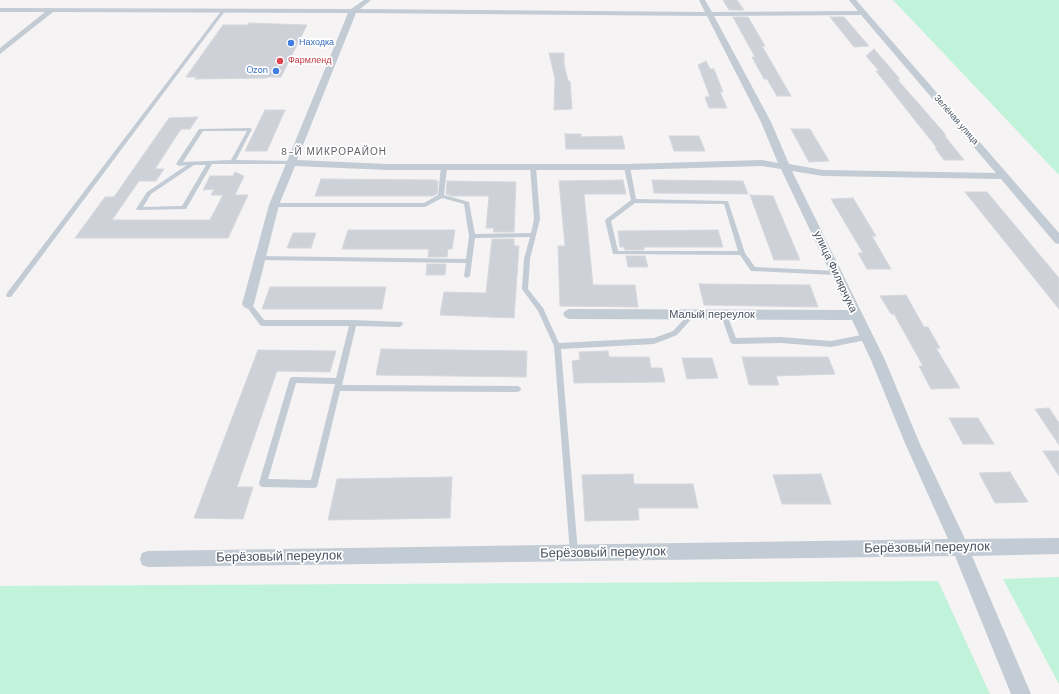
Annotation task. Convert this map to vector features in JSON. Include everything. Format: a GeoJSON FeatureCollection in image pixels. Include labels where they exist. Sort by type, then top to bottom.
{"type":"FeatureCollection","features":[{"type":"Feature","properties":{"kind":"street"},"geometry":{"type":"LineString","coordinates":[[248,304],[274,205],[353,11],[368,0]]}},
{"type":"Feature","properties":{"kind":"street","name":"улица Филярчука"},"geometry":{"type":"LineString","coordinates":[[702,0],[766,122],[785,167],[866,337],[960,548],[1021,694]]}},
{"type":"Feature","properties":{"kind":"street","name":"Зелёная улица"},"geometry":{"type":"LineString","coordinates":[[852,0],[1059,240]]}},
{"type":"Feature","properties":{"kind":"street"},"geometry":{"type":"LineString","coordinates":[[0,10],[224,8],[353,11],[538,9],[708,14],[863,13]]}},
{"type":"Feature","properties":{"kind":"street"},"geometry":{"type":"LineString","coordinates":[[0,52],[52,10]]}},
{"type":"Feature","properties":{"kind":"street"},"geometry":{"type":"LineString","coordinates":[[292,163],[387,167],[627,166],[762,163],[823,173],[1005,176]]}},
{"type":"Feature","properties":{"kind":"street","name":"Малый переулок"},"geometry":{"type":"LineString","coordinates":[[569,314],[856,316]]}},
{"type":"Feature","properties":{"kind":"street","name":"Берёзовый переулок"},"geometry":{"type":"LineString","coordinates":[[148,559],[1059,546]]}},
{"type":"Feature","properties":{"kind":"lane"},"geometry":{"type":"LineString","coordinates":[[9,295],[224,8]]}},
{"type":"Feature","properties":{"kind":"lane"},"geometry":{"type":"LineString","coordinates":[[233,162],[250,129],[200,130],[179,164],[233,162],[292,163]]}},
{"type":"Feature","properties":{"kind":"lane"},"geometry":{"type":"LineString","coordinates":[[193,164],[150,193],[139,209],[184,208],[210,163]]}},
{"type":"Feature","properties":{"kind":"lane"},"geometry":{"type":"LineString","coordinates":[[627,166],[634,200]]}},
{"type":"Feature","properties":{"kind":"lane"},"geometry":{"type":"LineString","coordinates":[[442,196],[444,167]]}},
{"type":"Feature","properties":{"kind":"lane"},"geometry":{"type":"LineString","coordinates":[[533,167],[537,219],[527,259],[525,289],[541,310],[557,346],[574,553]]}},
{"type":"Feature","properties":{"kind":"lane"},"geometry":{"type":"LineString","coordinates":[[274,205],[425,205],[442,196],[467,203],[472,236],[467,276]]}},
{"type":"Feature","properties":{"kind":"lane"},"geometry":{"type":"LineString","coordinates":[[742,253],[614,253],[608,220],[634,200],[726,202],[742,253],[753,269],[836,273]]}},
{"type":"Feature","properties":{"kind":"lane"},"geometry":{"type":"LineString","coordinates":[[472,236],[533,235]]}},
{"type":"Feature","properties":{"kind":"lane"},"geometry":{"type":"LineString","coordinates":[[260,258],[469,261]]}},
{"type":"Feature","properties":{"kind":"lane"},"geometry":{"type":"LineString","coordinates":[[248,304],[262,323],[400,324]]}},
{"type":"Feature","properties":{"kind":"lane"},"geometry":{"type":"LineString","coordinates":[[557,346],[654,342],[675,333],[692,315]]}},
{"type":"Feature","properties":{"kind":"lane"},"geometry":{"type":"LineString","coordinates":[[724,315],[733,342],[781,340],[831,344],[866,337]]}},
{"type":"Feature","properties":{"kind":"lane"},"geometry":{"type":"LineString","coordinates":[[353,323],[338,384],[314,484],[263,483],[293,380],[338,384],[517,389]]}},
{"type":"Feature","properties":{"kind":"green space"},"geometry":{"type":"Polygon","coordinates":[[[893,0],[1059,0],[1059,175],[893,0]]]}},
{"type":"Feature","properties":{"kind":"green space"},"geometry":{"type":"Polygon","coordinates":[[[1059,577],[1059,684],[1003,579],[1059,577]]]}},
{"type":"Feature","properties":{"kind":"green space"},"geometry":{"type":"Polygon","coordinates":[[[938,581],[990,694],[0,694],[0,586],[938,581]]]}},
{"type":"Feature","properties":{"kind":"building"},"geometry":{"type":"Polygon","coordinates":[[[723,0],[737,0],[744,10],[729,10],[723,0]]]}},
{"type":"Feature","properties":{"kind":"building"},"geometry":{"type":"Polygon","coordinates":[[[733,17],[748,17],[765,46],[762,46],[791,96],[777,96],[767,79],[764,79],[752,57],[755,57],[733,17]]]}},
{"type":"Feature","properties":{"kind":"building"},"geometry":{"type":"Polygon","coordinates":[[[830,17],[844,17],[869,46],[854,47],[830,17]]]}},
{"type":"Feature","properties":{"kind":"building"},"geometry":{"type":"Polygon","coordinates":[[[249,23],[307,25],[281,77],[195,79],[197,77],[186,77],[223,25],[248,25],[249,23]]]}},
{"type":"Feature","properties":{"kind":"building"},"geometry":{"type":"Polygon","coordinates":[[[874,49],[900,79],[897,79],[946,135],[944,135],[964,160],[944,160],[935,148],[937,148],[876,71],[879,71],[866,56],[874,49]]]}},
{"type":"Feature","properties":{"kind":"building"},"geometry":{"type":"Polygon","coordinates":[[[549,53],[564,53],[564,64],[568,81],[570,81],[572,109],[554,110],[555,79],[549,53]]]}},
{"type":"Feature","properties":{"kind":"building"},"geometry":{"type":"Polygon","coordinates":[[[706,61],[710,69],[714,69],[723,92],[720,92],[727,108],[709,108],[705,97],[710,97],[698,65],[706,61]]]}},
{"type":"Feature","properties":{"kind":"building"},"geometry":{"type":"Polygon","coordinates":[[[265,110],[285,110],[267,151],[245,151],[265,110]]]}},
{"type":"Feature","properties":{"kind":"building"},"geometry":{"type":"Polygon","coordinates":[[[198,117],[190,129],[181,129],[155,169],[164,169],[156,181],[139,181],[112,220],[210,220],[223,195],[211,195],[214,189],[203,190],[210,176],[233,176],[235,172],[244,176],[235,195],[248,195],[228,238],[75,238],[105,197],[114,197],[169,118],[198,117]]]}},
{"type":"Feature","properties":{"kind":"building"},"geometry":{"type":"Polygon","coordinates":[[[791,129],[810,129],[829,161],[809,162],[791,129]]]}},
{"type":"Feature","properties":{"kind":"building"},"geometry":{"type":"Polygon","coordinates":[[[565,134],[581,134],[581,137],[622,136],[625,149],[566,149],[565,134]]]}},
{"type":"Feature","properties":{"kind":"building"},"geometry":{"type":"Polygon","coordinates":[[[669,136],[699,136],[705,151],[674,151],[669,136]]]}},
{"type":"Feature","properties":{"kind":"building"},"geometry":{"type":"Polygon","coordinates":[[[321,179],[438,181],[437,194],[432,196],[315,196],[321,179]]]}},
{"type":"Feature","properties":{"kind":"building"},"geometry":{"type":"Polygon","coordinates":[[[623,180],[626,194],[584,194],[593,285],[635,285],[638,307],[560,306],[558,246],[565,246],[559,181],[623,180]]]}},
{"type":"Feature","properties":{"kind":"building"},"geometry":{"type":"Polygon","coordinates":[[[652,180],[743,181],[748,194],[654,193],[652,180]]]}},
{"type":"Feature","properties":{"kind":"building"},"geometry":{"type":"Polygon","coordinates":[[[447,181],[516,182],[514,232],[493,232],[494,228],[486,228],[489,196],[452,196],[446,194],[447,181]]]}},
{"type":"Feature","properties":{"kind":"building"},"geometry":{"type":"Polygon","coordinates":[[[965,192],[987,192],[1059,278],[1059,309],[965,192]]]}},
{"type":"Feature","properties":{"kind":"building"},"geometry":{"type":"Polygon","coordinates":[[[750,195],[773,196],[800,260],[774,260],[750,195]]]}},
{"type":"Feature","properties":{"kind":"building"},"geometry":{"type":"Polygon","coordinates":[[[853,198],[876,236],[872,236],[891,269],[867,269],[858,253],[863,253],[831,199],[853,198]]]}},
{"type":"Feature","properties":{"kind":"building"},"geometry":{"type":"Polygon","coordinates":[[[348,230],[455,230],[452,249],[448,249],[447,257],[428,257],[429,249],[342,249],[348,230]]]}},
{"type":"Feature","properties":{"kind":"building"},"geometry":{"type":"Polygon","coordinates":[[[718,230],[723,247],[644,247],[644,250],[625,250],[624,247],[620,247],[618,231],[718,230]]]}},
{"type":"Feature","properties":{"kind":"building"},"geometry":{"type":"Polygon","coordinates":[[[293,233],[316,233],[311,248],[287,248],[293,233]]]}},
{"type":"Feature","properties":{"kind":"building"},"geometry":{"type":"Polygon","coordinates":[[[492,239],[514,239],[514,246],[519,246],[514,318],[440,315],[444,292],[486,293],[492,239]]]}},
{"type":"Feature","properties":{"kind":"building"},"geometry":{"type":"Polygon","coordinates":[[[626,256],[645,256],[648,267],[628,267],[626,256]]]}},
{"type":"Feature","properties":{"kind":"building"},"geometry":{"type":"Polygon","coordinates":[[[427,264],[446,264],[445,275],[426,275],[427,264]]]}},
{"type":"Feature","properties":{"kind":"building"},"geometry":{"type":"Polygon","coordinates":[[[699,284],[810,285],[818,307],[704,305],[699,284]]]}},
{"type":"Feature","properties":{"kind":"building"},"geometry":{"type":"Polygon","coordinates":[[[270,287],[386,287],[382,309],[262,309],[270,287]]]}},
{"type":"Feature","properties":{"kind":"building"},"geometry":{"type":"Polygon","coordinates":[[[906,295],[924,327],[928,327],[940,348],[936,348],[960,388],[931,389],[919,366],[923,366],[894,314],[891,314],[880,296],[906,295]]]}},
{"type":"Feature","properties":{"kind":"building"},"geometry":{"type":"Polygon","coordinates":[[[381,349],[527,351],[526,377],[376,375],[381,349]]]}},
{"type":"Feature","properties":{"kind":"building"},"geometry":{"type":"Polygon","coordinates":[[[258,350],[336,351],[330,372],[277,371],[237,487],[253,487],[243,519],[194,518],[258,350]]]}},
{"type":"Feature","properties":{"kind":"building"},"geometry":{"type":"Polygon","coordinates":[[[608,351],[609,357],[649,357],[651,368],[662,368],[665,382],[574,383],[572,361],[580,360],[579,352],[608,351]]]}},
{"type":"Feature","properties":{"kind":"building"},"geometry":{"type":"Polygon","coordinates":[[[742,357],[828,357],[835,374],[776,376],[779,385],[749,385],[742,357]]]}},
{"type":"Feature","properties":{"kind":"building"},"geometry":{"type":"Polygon","coordinates":[[[682,358],[712,358],[718,378],[687,379],[682,358]]]}},
{"type":"Feature","properties":{"kind":"building"},"geometry":{"type":"Polygon","coordinates":[[[1049,408],[1059,423],[1059,445],[1035,409],[1049,408]]]}},
{"type":"Feature","properties":{"kind":"building"},"geometry":{"type":"Polygon","coordinates":[[[949,418],[978,418],[994,444],[963,444],[949,418]]]}},
{"type":"Feature","properties":{"kind":"building"},"geometry":{"type":"Polygon","coordinates":[[[1043,451],[1059,451],[1059,476],[1043,451]]]}},
{"type":"Feature","properties":{"kind":"building"},"geometry":{"type":"Polygon","coordinates":[[[1010,472],[1028,502],[995,503],[979,473],[1010,472]]]}},
{"type":"Feature","properties":{"kind":"building"},"geometry":{"type":"Polygon","coordinates":[[[633,474],[634,484],[693,484],[698,508],[638,508],[639,520],[585,521],[582,475],[633,474]]]}},
{"type":"Feature","properties":{"kind":"building"},"geometry":{"type":"Polygon","coordinates":[[[821,474],[831,504],[782,504],[773,475],[821,474]]]}},
{"type":"Feature","properties":{"kind":"building"},"geometry":{"type":"Polygon","coordinates":[[[452,477],[450,518],[328,520],[337,479],[452,477]]]}},
{"type":"Feature","properties":{"kind":"place","name":"Находка"},"geometry":{"type":"Point","coordinates":[291,43]}},
{"type":"Feature","properties":{"kind":"place","name":"Фармленд"},"geometry":{"type":"Point","coordinates":[280,61]}},
{"type":"Feature","properties":{"kind":"place","name":"Ozon"},"geometry":{"type":"Point","coordinates":[276,71]}},
{"type":"Feature","properties":{"kind":"district","name":"8-Й МИКРОРАЙОН"},"geometry":{"type":"Point","coordinates":[334,152]}}]}
